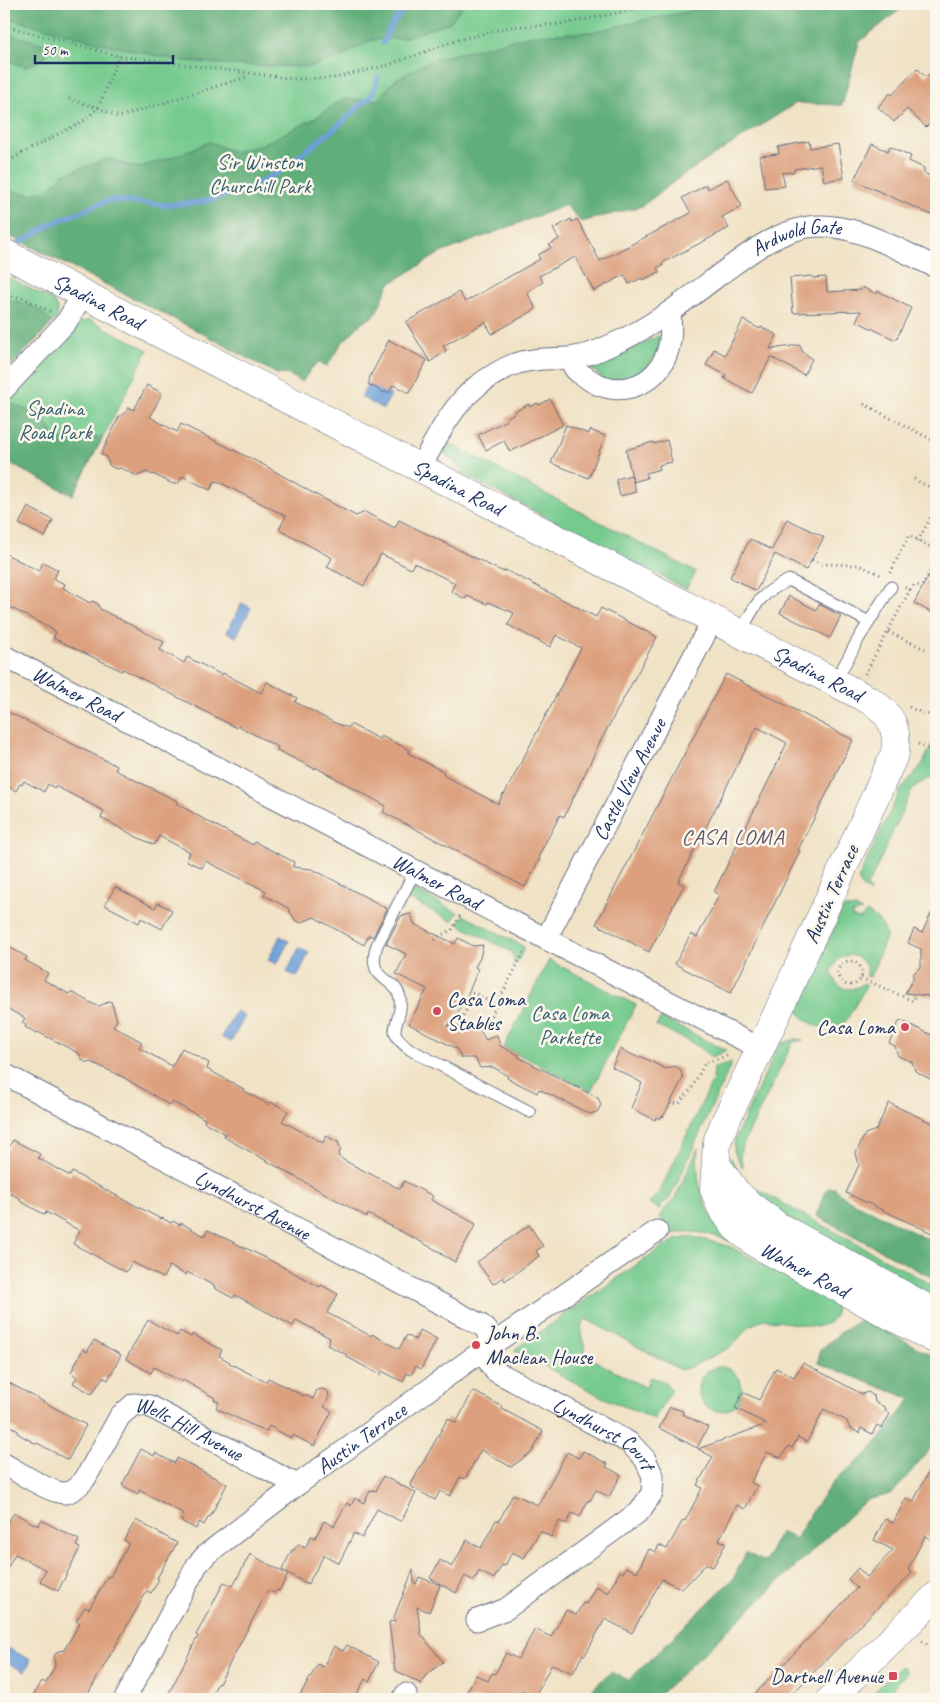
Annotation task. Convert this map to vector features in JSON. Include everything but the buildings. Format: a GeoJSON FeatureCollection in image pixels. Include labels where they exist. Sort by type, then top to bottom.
{"type":"FeatureCollection","features":[{"type":"Feature","properties":{"kind":"street","name":"Ardwold Gate"},"geometry":{"type":"LineString","coordinates":[[420,468],[455,408],[475,388],[496,374],[515,364],[531,360],[570,358],[610,346],[644,330],[755,248],[775,236],[808,227],[823,226],[856,231],[936,267]]}},
{"type":"Feature","properties":{"kind":"street","name":"Spadina Road"},"geometry":{"type":"LineString","coordinates":[[4,253],[740,633],[848,682],[882,708],[889,716],[896,730],[908,742]]}},
{"type":"Feature","properties":{"kind":"street"},"geometry":{"type":"LineString","coordinates":[[4,388],[67,321],[83,294]]}},
{"type":"Feature","properties":{"kind":"street"},"geometry":{"type":"LineString","coordinates":[[570,358],[575,370],[594,383],[606,388],[622,390],[631,388],[644,382],[656,372],[665,359],[670,345],[670,312]]}},
{"type":"Feature","properties":{"kind":"street","name":"Castle View Avenue"},"geometry":{"type":"LineString","coordinates":[[537,942],[714,619]]}},
{"type":"Feature","properties":{"kind":"street","name":"Walmer Road"},"geometry":{"type":"LineString","coordinates":[[4,656],[415,871],[537,942],[760,1048],[717,1142],[714,1189],[720,1207],[740,1231],[758,1245],[936,1340]]}},
{"type":"Feature","properties":{"kind":"street","name":"Austin Terrace"},"geometry":{"type":"LineString","coordinates":[[760,1048],[895,753],[908,742]]}},
{"type":"Feature","properties":{"kind":"street","name":"Lyndhurst Avenue"},"geometry":{"type":"LineString","coordinates":[[4,1074],[481,1325],[487,1330],[490,1346]]}},
{"type":"Feature","properties":{"kind":"street","name":"Walmer Road"},"geometry":{"type":"LineString","coordinates":[[716,1164],[736,1192],[778,1226],[936,1313]]}},
{"type":"Feature","properties":{"kind":"street","name":"Austin Terrace"},"geometry":{"type":"LineString","coordinates":[[125,1699],[197,1565],[207,1554],[298,1485],[490,1346],[657,1231]]}},
{"type":"Feature","properties":{"kind":"street","name":"Lyndhurst Court"},"geometry":{"type":"LineString","coordinates":[[477,1620],[506,1608],[640,1511],[652,1493],[653,1476],[646,1459],[630,1443],[495,1371],[490,1364],[490,1346]]}},
{"type":"Feature","properties":{"kind":"street","name":"Wells Hill Avenue"},"geometry":{"type":"LineString","coordinates":[[4,1464],[56,1492],[67,1493],[79,1487],[120,1416],[134,1404],[149,1406],[298,1485]]}},
{"type":"Feature","properties":{"kind":"street"},"geometry":{"type":"LineString","coordinates":[[831,1699],[936,1596]]}},
{"type":"Feature","properties":{"kind":"lane"},"geometry":{"type":"LineString","coordinates":[[740,633],[754,606],[765,593],[789,580],[869,622]]}},
{"type":"Feature","properties":{"kind":"lane"},"geometry":{"type":"LineString","coordinates":[[848,682],[859,638],[869,622],[897,587]]}},
{"type":"Feature","properties":{"kind":"lane"},"geometry":{"type":"LineString","coordinates":[[415,871],[377,945],[374,955],[376,970],[400,997],[400,1011],[394,1030],[396,1037],[411,1050],[530,1112]]}},
{"type":"Feature","properties":{"kind":"path"},"geometry":{"type":"LineString","coordinates":[[4,26],[119,56],[252,75],[294,79],[335,78],[388,66],[458,40],[510,27],[563,24],[659,4]]}},
{"type":"Feature","properties":{"kind":"path"},"geometry":{"type":"LineString","coordinates":[[4,163],[85,120],[98,108],[119,56]]}},
{"type":"Feature","properties":{"kind":"path"},"geometry":{"type":"LineString","coordinates":[[69,99],[120,117],[252,75]]}},
{"type":"Feature","properties":{"kind":"path"},"geometry":{"type":"LineString","coordinates":[[4,292],[6,295],[24,298],[60,315]]}},
{"type":"Feature","properties":{"kind":"path"},"geometry":{"type":"LineString","coordinates":[[864,404],[936,442]]}},
{"type":"Feature","properties":{"kind":"path"},"geometry":{"type":"LineString","coordinates":[[914,479],[936,489],[934,496],[936,500]]}},
{"type":"Feature","properties":{"kind":"path"},"geometry":{"type":"LineString","coordinates":[[918,541],[936,507]]}},
{"type":"Feature","properties":{"kind":"path"},"geometry":{"type":"LineString","coordinates":[[812,560],[822,564],[859,565],[888,578],[909,536],[936,550]]}},
{"type":"Feature","properties":{"kind":"path"},"geometry":{"type":"LineString","coordinates":[[848,682],[888,632],[910,590],[914,585],[922,586],[936,561]]}},
{"type":"Feature","properties":{"kind":"path"},"geometry":{"type":"LineString","coordinates":[[897,587],[910,590]]}},
{"type":"Feature","properties":{"kind":"path"},"geometry":{"type":"LineString","coordinates":[[888,632],[925,649]]}},
{"type":"Feature","properties":{"kind":"path"},"geometry":{"type":"LineString","coordinates":[[902,703],[922,713],[936,716]]}},
{"type":"Feature","properties":{"kind":"path"},"geometry":{"type":"LineString","coordinates":[[908,742],[936,751]]}},
{"type":"Feature","properties":{"kind":"path"},"geometry":{"type":"LineString","coordinates":[[435,940],[439,936],[448,933],[456,923]]}},
{"type":"Feature","properties":{"kind":"path"},"geometry":{"type":"LineString","coordinates":[[484,1029],[496,1005],[537,942]]}},
{"type":"Feature","properties":{"kind":"path"},"geometry":{"type":"LineString","coordinates":[[855,961],[862,970],[861,978],[852,985],[845,984],[838,975],[839,968],[844,962],[855,961]]}},
{"type":"Feature","properties":{"kind":"path"},"geometry":{"type":"LineString","coordinates":[[861,978],[913,1001],[916,995]]}},
{"type":"Feature","properties":{"kind":"path"},"geometry":{"type":"LineString","coordinates":[[461,1020],[473,993],[496,1005]]}},
{"type":"Feature","properties":{"kind":"path"},"geometry":{"type":"LineString","coordinates":[[670,1103],[679,1104],[687,1096],[705,1063],[733,1054]]}},
{"type":"Feature","properties":{"kind":"path"},"geometry":{"type":"LineString","coordinates":[[922,1640],[936,1649]]}},
{"type":"Feature","properties":{"kind":"green space","name":"Sir Winston Churchill Park"},"geometry":{"type":"Polygon","coordinates":[[[4,4],[907,4],[859,42],[842,105],[796,103],[680,177],[642,206],[581,222],[566,205],[440,253],[389,284],[375,315],[360,324],[341,344],[327,366],[320,363],[313,366],[302,382],[288,374],[277,374],[200,332],[4,233],[4,4]]]}},
{"type":"Feature","properties":{"kind":"green space"},"geometry":{"type":"Polygon","coordinates":[[[4,4],[464,4],[450,22],[404,38],[371,40],[341,57],[308,67],[232,65],[176,60],[101,43],[4,17],[4,4]]]}},
{"type":"Feature","properties":{"kind":"green space","name":"Sir Winston Churchill Park"},"geometry":{"type":"Polygon","coordinates":[[[717,4],[907,4],[859,42],[842,105],[796,103],[680,177],[642,206],[581,222],[566,205],[440,253],[389,284],[375,315],[360,324],[341,344],[327,366],[320,363],[313,366],[302,382],[288,374],[277,374],[200,332],[4,233],[4,195],[10,191],[32,194],[48,190],[64,174],[107,159],[137,168],[173,157],[210,142],[234,152],[261,145],[314,119],[343,99],[377,100],[395,80],[432,60],[533,35],[592,32],[658,17],[710,8],[717,4]]]}},
{"type":"Feature","properties":{"kind":"green space"},"geometry":{"type":"Polygon","coordinates":[[[4,33],[49,45],[45,58],[26,67],[10,62],[4,68],[4,33]]]}},
{"type":"Feature","properties":{"kind":"green space"},"geometry":{"type":"Polygon","coordinates":[[[4,275],[52,300],[57,311],[56,319],[4,373],[4,275]]]}},
{"type":"Feature","properties":{"kind":"green space"},"geometry":{"type":"Polygon","coordinates":[[[4,299],[30,306],[41,312],[52,322],[4,373],[4,299]]]}},
{"type":"Feature","properties":{"kind":"green space","name":"Spadina Road Park"},"geometry":{"type":"Polygon","coordinates":[[[90,320],[148,350],[73,495],[4,461],[4,401],[78,321],[90,320]]]}},
{"type":"Feature","properties":{"kind":"green space"},"geometry":{"type":"Polygon","coordinates":[[[658,336],[660,337],[658,352],[646,370],[625,380],[604,380],[586,364],[622,354],[658,336]]]}},
{"type":"Feature","properties":{"kind":"green space"},"geometry":{"type":"Polygon","coordinates":[[[4,401],[27,410],[48,424],[54,438],[73,441],[103,437],[73,495],[4,461],[4,401]]]}},
{"type":"Feature","properties":{"kind":"green space"},"geometry":{"type":"Polygon","coordinates":[[[448,443],[696,572],[686,589],[464,475],[453,460],[443,453],[448,443]]]}},
{"type":"Feature","properties":{"kind":"green space"},"geometry":{"type":"Polygon","coordinates":[[[936,736],[936,777],[922,782],[911,792],[870,882],[867,884],[870,893],[862,887],[858,879],[900,791],[923,763],[936,736]]]}},
{"type":"Feature","properties":{"kind":"green space"},"geometry":{"type":"Polygon","coordinates":[[[411,888],[458,913],[452,921],[406,898],[411,888]]]}},
{"type":"Feature","properties":{"kind":"green space"},"geometry":{"type":"Polygon","coordinates":[[[855,908],[862,911],[852,914],[852,917],[858,919],[863,917],[866,912],[873,916],[885,930],[886,938],[870,977],[867,976],[865,964],[857,957],[842,957],[836,962],[831,972],[840,986],[852,989],[864,983],[867,985],[846,1021],[833,1027],[817,1026],[804,1018],[797,1006],[843,909],[855,908]]]}},
{"type":"Feature","properties":{"kind":"green space"},"geometry":{"type":"Polygon","coordinates":[[[463,915],[523,946],[522,954],[514,965],[514,958],[511,952],[458,924],[463,915]]]}},
{"type":"Feature","properties":{"kind":"green space","name":"Casa Loma Parkette"},"geometry":{"type":"Polygon","coordinates":[[[549,960],[636,1005],[591,1091],[504,1047],[549,960]]]}},
{"type":"Feature","properties":{"kind":"green space"},"geometry":{"type":"Polygon","coordinates":[[[661,1018],[726,1050],[711,1058],[700,1048],[656,1026],[661,1018]]]}},
{"type":"Feature","properties":{"kind":"green space"},"geometry":{"type":"Polygon","coordinates":[[[796,1039],[803,1040],[793,1042],[741,1149],[740,1155],[743,1167],[735,1154],[735,1139],[779,1044],[796,1039]]]}},
{"type":"Feature","properties":{"kind":"green space"},"geometry":{"type":"Polygon","coordinates":[[[732,1062],[674,1190],[669,1199],[659,1209],[649,1203],[659,1193],[713,1080],[714,1067],[732,1062]]]}},
{"type":"Feature","properties":{"kind":"green space"},"geometry":{"type":"Polygon","coordinates":[[[698,1148],[698,1175],[703,1198],[714,1219],[730,1241],[702,1233],[673,1234],[659,1216],[675,1198],[698,1148]]]}},
{"type":"Feature","properties":{"kind":"green space"},"geometry":{"type":"Polygon","coordinates":[[[731,1158],[740,1174],[753,1187],[936,1287],[936,1300],[752,1199],[728,1159],[731,1158]]]}},
{"type":"Feature","properties":{"kind":"green space"},"geometry":{"type":"Polygon","coordinates":[[[828,1188],[835,1188],[845,1198],[931,1241],[936,1247],[936,1280],[817,1216],[821,1201],[828,1188]]]}},
{"type":"Feature","properties":{"kind":"green space"},"geometry":{"type":"Polygon","coordinates":[[[693,1237],[729,1246],[836,1304],[835,1316],[829,1323],[816,1327],[764,1319],[750,1326],[731,1347],[681,1370],[586,1319],[581,1326],[586,1356],[646,1388],[649,1378],[656,1378],[672,1390],[654,1419],[604,1398],[514,1350],[662,1247],[678,1239],[693,1237]]]}},
{"type":"Feature","properties":{"kind":"green space"},"geometry":{"type":"Polygon","coordinates":[[[863,1318],[936,1358],[936,1442],[892,1494],[866,1500],[657,1699],[581,1699],[611,1672],[629,1680],[733,1579],[746,1553],[765,1562],[780,1532],[796,1539],[812,1511],[833,1482],[868,1453],[911,1399],[818,1363],[820,1350],[840,1333],[863,1318]]]}},
{"type":"Feature","properties":{"kind":"green space"},"geometry":{"type":"Polygon","coordinates":[[[720,1367],[732,1371],[738,1377],[742,1389],[738,1401],[732,1407],[720,1411],[708,1407],[702,1401],[698,1389],[702,1377],[708,1371],[720,1367]]]}},
{"type":"Feature","properties":{"kind":"green space"},"geometry":{"type":"Polygon","coordinates":[[[901,1665],[906,1670],[906,1674],[882,1699],[868,1699],[901,1665]]]}},
{"type":"Feature","properties":{"kind":"water"},"geometry":{"type":"Polygon","coordinates":[[[368,384],[391,395],[383,409],[361,397],[368,384]]]}},
{"type":"Feature","properties":{"kind":"water"},"geometry":{"type":"Polygon","coordinates":[[[242,603],[251,608],[236,637],[227,632],[242,603]]]}},
{"type":"Feature","properties":{"kind":"water"},"geometry":{"type":"Polygon","coordinates":[[[280,936],[289,941],[277,964],[268,960],[280,936]]]}},
{"type":"Feature","properties":{"kind":"water"},"geometry":{"type":"Polygon","coordinates":[[[299,948],[309,953],[297,977],[287,972],[299,948]]]}},
{"type":"Feature","properties":{"kind":"water"},"geometry":{"type":"Polygon","coordinates":[[[236,1011],[245,1016],[231,1042],[221,1037],[236,1011]]]}},
{"type":"Feature","properties":{"kind":"water"},"geometry":{"type":"Polygon","coordinates":[[[6,1647],[31,1660],[25,1672],[4,1661],[6,1647]]]}},
{"type":"Feature","properties":{"kind":"waterway"},"geometry":{"type":"LineString","coordinates":[[383,43],[394,22],[410,4]]}},
{"type":"Feature","properties":{"kind":"waterway"},"geometry":{"type":"LineString","coordinates":[[11,248],[55,222],[109,200],[166,205],[203,202],[252,187],[277,173],[334,129],[372,95],[378,77]]}},
{"type":"Feature","properties":{"kind":"place","name":"Casa Loma Stables"},"geometry":{"type":"Point","coordinates":[437,1011]}},
{"type":"Feature","properties":{"kind":"place","name":"Casa Loma"},"geometry":{"type":"Point","coordinates":[905,1027]}},
{"type":"Feature","properties":{"kind":"place","name":"John B. Maclean House"},"geometry":{"type":"Point","coordinates":[476,1345]}},
{"type":"Feature","properties":{"kind":"place","name":"Dartnell Avenue"},"geometry":{"type":"Point","coordinates":[893,1676]}},
{"type":"Feature","properties":{"kind":"district","name":"CASA LOMA"},"geometry":{"type":"Point","coordinates":[733,837]}}]}
